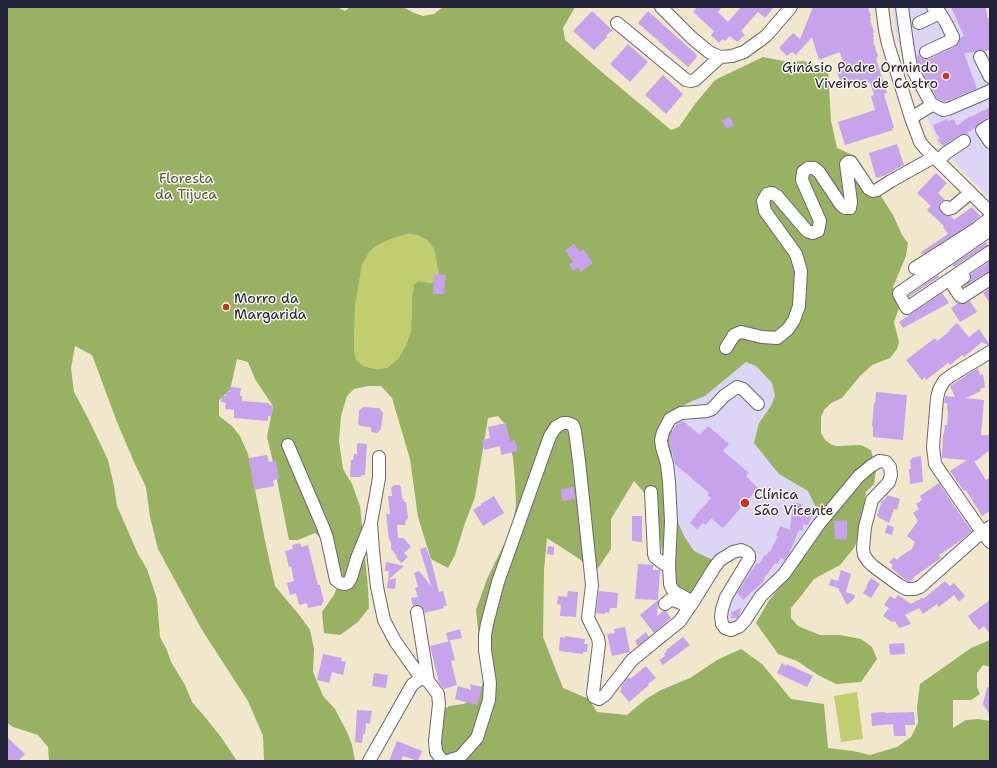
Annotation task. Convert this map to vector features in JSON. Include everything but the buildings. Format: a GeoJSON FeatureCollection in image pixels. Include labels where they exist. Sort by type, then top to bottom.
{"type":"FeatureCollection","features":[{"type":"Feature","properties":{"kind":"street"},"geometry":{"type":"LineString","coordinates":[[661,7],[692,38],[709,52],[720,57],[732,56],[744,52],[766,36],[791,7]]}},
{"type":"Feature","properties":{"kind":"street"},"geometry":{"type":"LineString","coordinates":[[902,7],[906,43],[911,66],[932,105],[942,110],[948,109],[990,91]]}},
{"type":"Feature","properties":{"kind":"street"},"geometry":{"type":"LineString","coordinates":[[906,7],[883,8],[884,30],[911,118],[920,142],[990,212]]}},
{"type":"Feature","properties":{"kind":"street"},"geometry":{"type":"LineString","coordinates":[[918,23],[936,10],[953,37],[952,40],[926,52]]}},
{"type":"Feature","properties":{"kind":"street"},"geometry":{"type":"LineString","coordinates":[[617,23],[686,80],[695,80],[720,57]]}},
{"type":"Feature","properties":{"kind":"street"},"geometry":{"type":"LineString","coordinates":[[980,56],[990,77]]}},
{"type":"Feature","properties":{"kind":"street"},"geometry":{"type":"LineString","coordinates":[[911,118],[932,105]]}},
{"type":"Feature","properties":{"kind":"street"},"geometry":{"type":"LineString","coordinates":[[726,348],[734,335],[741,332],[762,337],[777,338],[788,329],[794,320],[799,306],[801,271],[796,254],[765,211],[763,201],[767,194],[772,193],[778,196],[807,231],[813,233],[818,231],[820,221],[802,180],[803,172],[808,168],[814,168],[820,172],[841,205],[846,208],[850,208],[851,202],[846,164],[848,162],[851,162],[868,189],[872,191],[877,190],[891,181],[936,159],[986,127],[990,142]]}},
{"type":"Feature","properties":{"kind":"street"},"geometry":{"type":"LineString","coordinates":[[946,207],[948,209],[952,208],[970,193]]}},
{"type":"Feature","properties":{"kind":"street"},"geometry":{"type":"LineString","coordinates":[[915,268],[976,229],[990,218]]}},
{"type":"Feature","properties":{"kind":"street"},"geometry":{"type":"LineString","coordinates":[[990,230],[899,292],[906,307],[907,308],[990,252]]}},
{"type":"Feature","properties":{"kind":"street"},"geometry":{"type":"LineString","coordinates":[[990,259],[953,285],[962,297],[990,279]]}},
{"type":"Feature","properties":{"kind":"street"},"geometry":{"type":"LineString","coordinates":[[990,352],[944,381],[939,390],[934,447],[935,464],[986,530],[990,542]]}},
{"type":"Feature","properties":{"kind":"street"},"geometry":{"type":"LineString","coordinates":[[691,606],[672,589],[670,584],[668,566],[671,521],[667,464],[661,440],[663,432],[670,419],[681,413],[706,411],[712,409],[724,396],[737,387],[743,389],[758,404]]}},
{"type":"Feature","properties":{"kind":"street"},"geometry":{"type":"LineString","coordinates":[[371,523],[377,587],[384,620],[395,641],[424,680],[438,694],[439,704],[435,741],[436,752],[442,760],[447,761],[460,757],[477,738],[489,700],[490,683],[485,650],[485,635],[498,582],[550,436],[556,427],[563,423],[568,422],[573,425],[579,461],[592,585],[588,618],[598,638],[599,644],[593,693],[594,697],[599,698],[605,695],[632,660],[680,621],[720,560],[733,552],[741,550],[749,555],[749,559],[726,597],[721,617],[722,624],[726,628],[731,630],[740,626],[761,596],[784,574],[819,524],[859,476],[871,466],[879,462],[886,462],[890,467],[891,475],[889,482],[872,500],[865,527],[863,548],[864,555],[873,566],[899,585],[906,589],[920,588],[986,530]]}},
{"type":"Feature","properties":{"kind":"street"},"geometry":{"type":"LineString","coordinates":[[288,445],[327,538],[336,580],[345,584],[348,583],[351,578],[371,523],[379,478],[379,457]]}},
{"type":"Feature","properties":{"kind":"street"},"geometry":{"type":"LineString","coordinates":[[651,492],[654,554],[668,566]]}},
{"type":"Feature","properties":{"kind":"street"},"geometry":{"type":"LineString","coordinates":[[665,604],[670,600],[673,600],[691,606]]}},
{"type":"Feature","properties":{"kind":"street"},"geometry":{"type":"LineString","coordinates":[[416,612],[424,680]]}},
{"type":"Feature","properties":{"kind":"street"},"geometry":{"type":"LineString","coordinates":[[369,761],[412,685],[424,680]]}},
{"type":"Feature","properties":{"kind":"shaded area"},"geometry":{"type":"Polygon","coordinates":[[[893,7],[986,7],[987,18],[990,18],[990,50],[980,51],[990,72],[990,198],[966,175],[938,143],[897,39],[893,7]]]}},
{"type":"Feature","properties":{"kind":"shaded area","name":"Clínica São Vicente"},"geometry":{"type":"Polygon","coordinates":[[[746,362],[756,366],[772,383],[775,396],[771,406],[759,423],[779,474],[808,491],[820,516],[748,622],[731,623],[725,596],[754,554],[750,544],[743,545],[721,570],[715,561],[694,551],[684,536],[677,520],[672,474],[672,411],[705,396],[746,362]]]}},
{"type":"Feature","properties":{"kind":"green space","name":"Floresta da Tijuca"},"geometry":{"type":"Polygon","coordinates":[[[7,7],[338,7],[345,11],[350,7],[403,7],[423,16],[434,14],[443,7],[574,7],[563,28],[565,40],[671,130],[679,127],[695,104],[715,80],[763,57],[788,62],[804,61],[816,66],[828,68],[831,121],[837,148],[855,156],[858,160],[893,215],[902,235],[908,243],[906,256],[893,287],[899,308],[894,322],[899,342],[897,349],[890,358],[872,365],[860,376],[842,398],[831,403],[824,410],[821,417],[821,433],[825,440],[832,445],[861,445],[871,450],[876,471],[874,484],[866,492],[860,533],[854,548],[840,565],[814,579],[791,608],[791,618],[798,626],[820,635],[840,635],[861,639],[872,647],[877,659],[861,682],[836,684],[818,675],[797,661],[778,654],[756,623],[768,602],[781,585],[820,516],[808,491],[779,474],[754,443],[759,423],[771,406],[775,396],[772,383],[756,366],[746,362],[705,396],[672,412],[672,474],[677,520],[684,536],[694,551],[715,561],[690,599],[669,586],[655,505],[634,481],[611,519],[611,549],[596,571],[547,538],[544,570],[543,637],[563,688],[589,699],[597,712],[627,715],[646,699],[661,690],[690,678],[717,660],[741,649],[762,664],[791,699],[824,704],[828,748],[870,755],[897,747],[911,737],[918,723],[917,707],[920,684],[971,648],[990,640],[990,667],[983,665],[977,673],[977,687],[980,694],[971,700],[953,700],[953,728],[966,720],[978,719],[990,721],[990,761],[440,761],[438,714],[449,706],[464,704],[479,694],[486,673],[481,658],[476,610],[487,579],[512,528],[516,505],[513,458],[505,424],[498,416],[488,418],[475,497],[455,555],[448,568],[431,559],[418,517],[410,459],[392,398],[381,386],[368,386],[354,389],[347,396],[341,416],[339,441],[343,469],[352,484],[360,506],[369,608],[358,622],[340,635],[324,633],[322,612],[334,595],[342,573],[333,548],[315,533],[298,540],[289,540],[267,437],[273,406],[255,379],[248,362],[237,359],[230,390],[219,400],[219,416],[232,426],[240,436],[248,454],[275,586],[310,630],[314,649],[313,672],[323,696],[335,709],[348,734],[355,761],[264,761],[263,736],[248,701],[202,630],[158,549],[150,517],[146,487],[117,422],[92,355],[75,346],[71,368],[74,392],[108,460],[117,506],[138,554],[147,569],[157,599],[160,637],[171,662],[185,685],[192,702],[221,737],[237,761],[49,761],[48,747],[38,735],[13,727],[7,723],[7,7]],[[407,234],[376,246],[370,251],[362,265],[355,307],[354,349],[356,359],[363,366],[375,369],[387,368],[398,359],[411,332],[414,285],[418,281],[430,283],[437,281],[440,278],[434,249],[427,240],[417,235],[407,234]]]}},
{"type":"Feature","properties":{"kind":"green space"},"geometry":{"type":"Polygon","coordinates":[[[407,234],[416,235],[427,240],[434,249],[441,278],[430,283],[418,281],[412,299],[411,332],[398,359],[387,368],[375,369],[363,366],[356,359],[354,349],[355,307],[362,265],[370,251],[376,246],[407,234]]]}},
{"type":"Feature","properties":{"kind":"green space"},"geometry":{"type":"Polygon","coordinates":[[[857,692],[863,739],[841,742],[834,696],[857,692]]]}},
{"type":"Feature","properties":{"kind":"place","name":"Ginásio Padre Ormindo Viveiros de Castro"},"geometry":{"type":"Point","coordinates":[946,76]}},
{"type":"Feature","properties":{"kind":"place","name":"Morro da Margarida"},"geometry":{"type":"Point","coordinates":[226,307]}},
{"type":"Feature","properties":{"kind":"place","name":"Clínica São Vicente"},"geometry":{"type":"Point","coordinates":[745,503]}}]}
